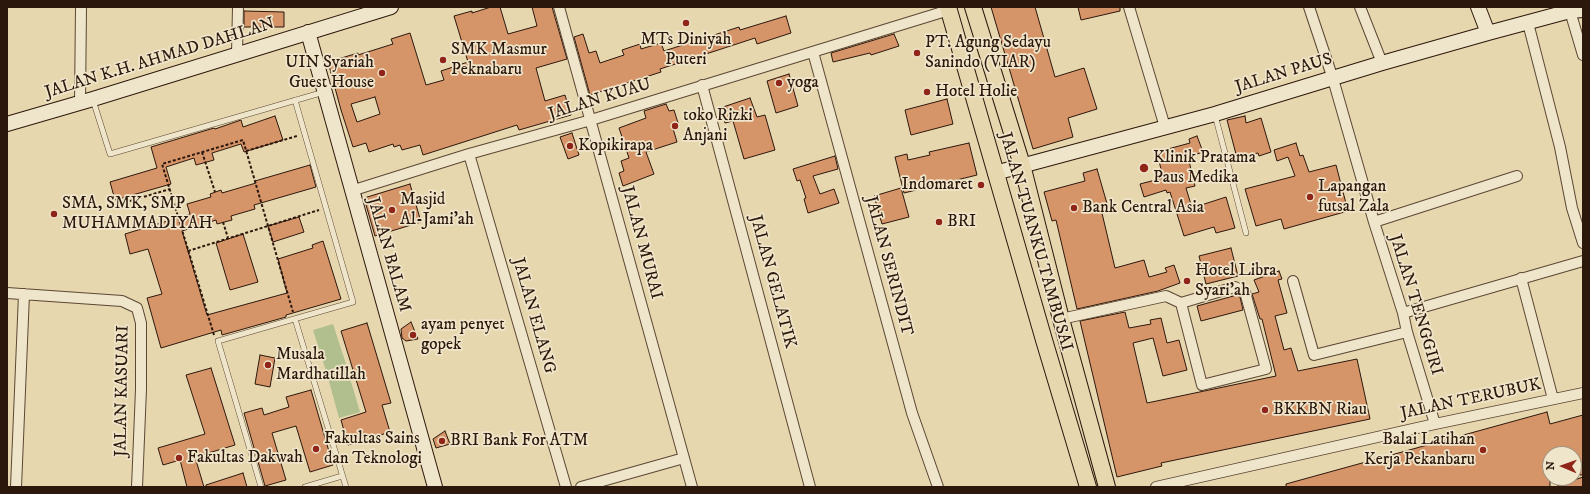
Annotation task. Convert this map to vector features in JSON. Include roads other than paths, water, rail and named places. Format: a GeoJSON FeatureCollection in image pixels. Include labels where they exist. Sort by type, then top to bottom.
{"type":"FeatureCollection","features":[{"type":"Feature","properties":{"kind":"main road","name":"JALAN K.H. AHMAD DAHLAN"},"geometry":{"type":"LineString","coordinates":[[7,124],[391,7]]}},
{"type":"Feature","properties":{"kind":"main road","name":"JALAN TUANKU TAMBUSAI"},"geometry":{"type":"LineString","coordinates":[[974,7],[1022,165],[1061,319],[1107,487]]}},
{"type":"Feature","properties":{"kind":"main road"},"geometry":{"type":"LineString","coordinates":[[1478,7],[1488,33]]}},
{"type":"Feature","properties":{"kind":"main road","name":"JALAN TUANKU TAMBUSAI"},"geometry":{"type":"LineString","coordinates":[[948,8],[1088,487]]}},
{"type":"Feature","properties":{"kind":"main road","name":"JALAN PAUS"},"geometry":{"type":"LineString","coordinates":[[995,173],[1215,114],[1382,63],[1577,10]]}},
{"type":"Feature","properties":{"kind":"main road","name":"JALAN BALAM"},"geometry":{"type":"LineString","coordinates":[[308,32],[351,191],[435,487]]}},
{"type":"Feature","properties":{"kind":"street"},"geometry":{"type":"LineString","coordinates":[[81,7],[86,101]]}},
{"type":"Feature","properties":{"kind":"street"},"geometry":{"type":"LineString","coordinates":[[237,54],[238,7]]}},
{"type":"Feature","properties":{"kind":"street","name":"JALAN MURAI"},"geometry":{"type":"LineString","coordinates":[[559,7],[692,487]]}},
{"type":"Feature","properties":{"kind":"street"},"geometry":{"type":"LineString","coordinates":[[1130,7],[1165,127]]}},
{"type":"Feature","properties":{"kind":"street","name":"JALAN TENGGIRI"},"geometry":{"type":"LineString","coordinates":[[1309,7],[1333,79],[1374,222],[1403,313],[1407,332],[1435,424]]}},
{"type":"Feature","properties":{"kind":"street"},"geometry":{"type":"LineString","coordinates":[[1361,7],[1382,63]]}},
{"type":"Feature","properties":{"kind":"street","name":"JALAN KUAU"},"geometry":{"type":"LineString","coordinates":[[351,191],[469,154],[591,120],[813,52],[948,8]]}},
{"type":"Feature","properties":{"kind":"street"},"geometry":{"type":"LineString","coordinates":[[1577,10],[1583,55]]}},
{"type":"Feature","properties":{"kind":"street"},"geometry":{"type":"LineString","coordinates":[[1528,23],[1560,147],[1572,208],[1583,243]]}},
{"type":"Feature","properties":{"kind":"street","name":"JALAN SERINDIT"},"geometry":{"type":"LineString","coordinates":[[813,52],[912,413],[938,487]]}},
{"type":"Feature","properties":{"kind":"street","name":"JALAN GELATIK"},"geometry":{"type":"LineString","coordinates":[[702,85],[810,487]]}},
{"type":"Feature","properties":{"kind":"street","name":"JALAN ELANG"},"geometry":{"type":"LineString","coordinates":[[469,154],[566,487]]}},
{"type":"Feature","properties":{"kind":"street"},"geometry":{"type":"LineString","coordinates":[[1374,222],[1517,176]]}},
{"type":"Feature","properties":{"kind":"street"},"geometry":{"type":"LineString","coordinates":[[1403,313],[1583,261]]}},
{"type":"Feature","properties":{"kind":"street"},"geometry":{"type":"LineString","coordinates":[[1522,278],[1553,398]]}},
{"type":"Feature","properties":{"kind":"street"},"geometry":{"type":"LineString","coordinates":[[1293,281],[1314,356],[1407,332]]}},
{"type":"Feature","properties":{"kind":"street"},"geometry":{"type":"LineString","coordinates":[[1061,319],[1166,296],[1181,303],[1235,287],[1245,292],[1266,369],[1202,385],[1181,303]]}},
{"type":"Feature","properties":{"kind":"street","name":"JALAN KASUARI"},"geometry":{"type":"LineString","coordinates":[[7,293],[122,301],[137,308],[141,323],[141,389],[136,487]]}},
{"type":"Feature","properties":{"kind":"street"},"geometry":{"type":"LineString","coordinates":[[16,487],[24,294]]}},
{"type":"Feature","properties":{"kind":"street","name":"JALAN TERUBUK"},"geometry":{"type":"LineString","coordinates":[[1156,487],[1553,398],[1583,393]]}},
{"type":"Feature","properties":{"kind":"street"},"geometry":{"type":"LineString","coordinates":[[581,487],[684,458]]}},
{"type":"Feature","properties":{"kind":"lane"},"geometry":{"type":"LineString","coordinates":[[86,101],[110,154],[324,92]]}},
{"type":"Feature","properties":{"kind":"lane"},"geometry":{"type":"LineString","coordinates":[[261,487],[218,341],[353,302],[295,100]]}},
{"type":"Feature","properties":{"kind":"lane"},"geometry":{"type":"LineString","coordinates":[[1215,114],[1246,233]]}},
{"type":"Feature","properties":{"kind":"lane"},"geometry":{"type":"LineString","coordinates":[[295,319],[346,487]]}},
{"type":"Feature","properties":{"kind":"lane"},"geometry":{"type":"LineString","coordinates":[[305,487],[342,476]]}},
{"type":"Feature","properties":{"kind":"place","name":"MTs Diniyah Puteri"},"geometry":{"type":"Point","coordinates":[686,23]}},
{"type":"Feature","properties":{"kind":"place","name":"PT. Agung Sedayu Sanindo (VIAR)"},"geometry":{"type":"Point","coordinates":[917,53]}},
{"type":"Feature","properties":{"kind":"place","name":"SMK Masmur Peknabaru"},"geometry":{"type":"Point","coordinates":[443,60]}},
{"type":"Feature","properties":{"kind":"place","name":"UIN Syariah Guest House"},"geometry":{"type":"Point","coordinates":[382,73]}},
{"type":"Feature","properties":{"kind":"place","name":"yoga"},"geometry":{"type":"Point","coordinates":[779,83]}},
{"type":"Feature","properties":{"kind":"place","name":"Hotel Holie"},"geometry":{"type":"Point","coordinates":[927,92]}},
{"type":"Feature","properties":{"kind":"place","name":"toko Rizki Anjani"},"geometry":{"type":"Point","coordinates":[675,126]}},
{"type":"Feature","properties":{"kind":"place","name":"Kopikirapa"},"geometry":{"type":"Point","coordinates":[570,146]}},
{"type":"Feature","properties":{"kind":"place","name":"Klinik Pratama Paus Medika"},"geometry":{"type":"Point","coordinates":[1144,168]}},
{"type":"Feature","properties":{"kind":"place","name":"Indomaret"},"geometry":{"type":"Point","coordinates":[981,185]}},
{"type":"Feature","properties":{"kind":"place","name":"Lapangan futsal Zala"},"geometry":{"type":"Point","coordinates":[1310,197]}},
{"type":"Feature","properties":{"kind":"place","name":"Bank Central Asia"},"geometry":{"type":"Point","coordinates":[1074,208]}},
{"type":"Feature","properties":{"kind":"place","name":"Masjid Al-Jami'ah"},"geometry":{"type":"Point","coordinates":[392,210]}},
{"type":"Feature","properties":{"kind":"place","name":"SMA, SMK, SMP MUHAMMADIYAH"},"geometry":{"type":"Point","coordinates":[54,214]}},
{"type":"Feature","properties":{"kind":"place","name":"BRI"},"geometry":{"type":"Point","coordinates":[939,222]}},
{"type":"Feature","properties":{"kind":"place","name":"Hotel Libra Syari'ah"},"geometry":{"type":"Point","coordinates":[1187,281]}},
{"type":"Feature","properties":{"kind":"place","name":"ayam penyet gopek"},"geometry":{"type":"Point","coordinates":[413,335]}},
{"type":"Feature","properties":{"kind":"place","name":"Musala Mardhatillah"},"geometry":{"type":"Point","coordinates":[268,365]}},
{"type":"Feature","properties":{"kind":"place","name":"BKKBN Riau"},"geometry":{"type":"Point","coordinates":[1265,410]}},
{"type":"Feature","properties":{"kind":"place","name":"BRI Bank For ATM"},"geometry":{"type":"Point","coordinates":[442,441]}},
{"type":"Feature","properties":{"kind":"place","name":"Fakultas Sains dan Teknologi"},"geometry":{"type":"Point","coordinates":[316,449]}},
{"type":"Feature","properties":{"kind":"place","name":"Balai Latihan Kerja Pekanbaru"},"geometry":{"type":"Point","coordinates":[1483,450]}},
{"type":"Feature","properties":{"kind":"place","name":"Fakultas Dakwah"},"geometry":{"type":"Point","coordinates":[179,458]}}]}
